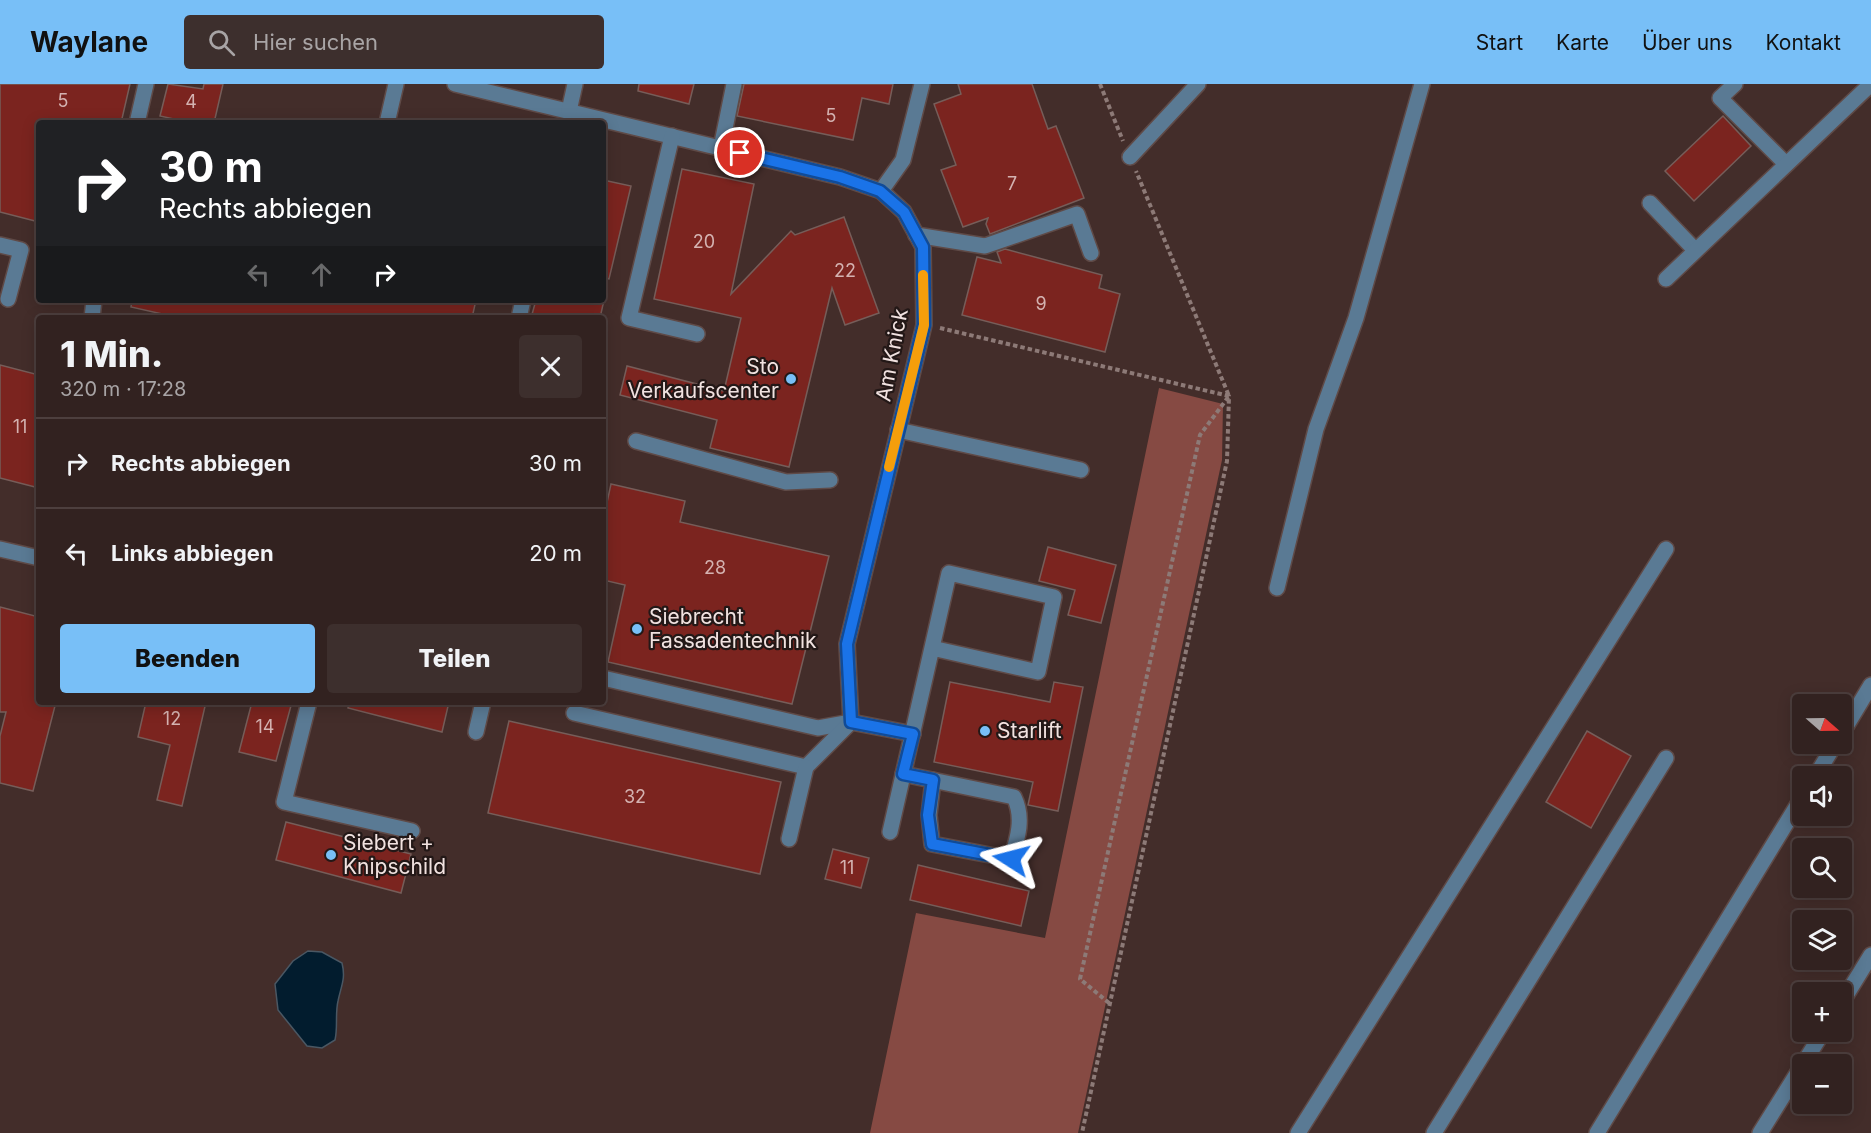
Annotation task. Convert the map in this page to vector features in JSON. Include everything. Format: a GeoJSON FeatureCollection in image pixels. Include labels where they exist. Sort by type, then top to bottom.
{"type":"FeatureCollection","features":[{"type":"Feature","properties":{"kind":"street"},"geometry":{"type":"LineString","coordinates":[[138,120],[146,84]]}},
{"type":"Feature","properties":{"kind":"street"},"geometry":{"type":"LineString","coordinates":[[388,120],[396,84]]}},
{"type":"Feature","properties":{"kind":"street","name":"Am Knick"},"geometry":{"type":"LineString","coordinates":[[455,84],[599,120]]}},
{"type":"Feature","properties":{"kind":"street"},"geometry":{"type":"LineString","coordinates":[[569,111],[575,84]]}},
{"type":"Feature","properties":{"kind":"street"},"geometry":{"type":"LineString","coordinates":[[721,148],[735,84]]}},
{"type":"Feature","properties":{"kind":"street"},"geometry":{"type":"LineString","coordinates":[[880,191],[903,160],[922,84]]}},
{"type":"Feature","properties":{"kind":"street"},"geometry":{"type":"LineString","coordinates":[[1130,157],[1198,84]]}},
{"type":"Feature","properties":{"kind":"street"},"geometry":{"type":"LineString","coordinates":[[1277,588],[1316,429],[1356,318],[1422,84]]}},
{"type":"Feature","properties":{"kind":"street"},"geometry":{"type":"LineString","coordinates":[[1735,84],[1720,98],[1786,164]]}},
{"type":"Feature","properties":{"kind":"street"},"geometry":{"type":"LineString","coordinates":[[1666,279],[1871,84]]}},
{"type":"Feature","properties":{"kind":"street","name":"Am Knick"},"geometry":{"type":"LineString","coordinates":[[606,122],[840,177],[880,191],[904,212],[923,247],[924,325],[847,644],[851,722]]}},
{"type":"Feature","properties":{"kind":"street"},"geometry":{"type":"LineString","coordinates":[[672,136],[629,318],[698,334]]}},
{"type":"Feature","properties":{"kind":"street"},"geometry":{"type":"LineString","coordinates":[[1650,203],[1695,250]]}},
{"type":"Feature","properties":{"kind":"street"},"geometry":{"type":"LineString","coordinates":[[916,235],[985,246],[1077,214],[1091,254]]}},
{"type":"Feature","properties":{"kind":"street"},"geometry":{"type":"LineString","coordinates":[[0,245],[21,250],[8,299]]}},
{"type":"Feature","properties":{"kind":"street"},"geometry":{"type":"LineString","coordinates":[[898,430],[1081,470]]}},
{"type":"Feature","properties":{"kind":"street"},"geometry":{"type":"LineString","coordinates":[[636,441],[786,482],[830,480]]}},
{"type":"Feature","properties":{"kind":"street"},"geometry":{"type":"LineString","coordinates":[[0,549],[36,557]]}},
{"type":"Feature","properties":{"kind":"street"},"geometry":{"type":"LineString","coordinates":[[1298,1133],[1666,549]]}},
{"type":"Feature","properties":{"kind":"street"},"geometry":{"type":"LineString","coordinates":[[890,832],[949,573],[1054,597],[1038,672],[932,648]]}},
{"type":"Feature","properties":{"kind":"street"},"geometry":{"type":"LineString","coordinates":[[606,679],[818,728],[851,722],[913,734]]}},
{"type":"Feature","properties":{"kind":"street"},"geometry":{"type":"LineString","coordinates":[[1852,716],[1871,685]]}},
{"type":"Feature","properties":{"kind":"street"},"geometry":{"type":"LineString","coordinates":[[308,705],[284,801],[412,831]]}},
{"type":"Feature","properties":{"kind":"street"},"geometry":{"type":"LineString","coordinates":[[476,732],[482,705]]}},
{"type":"Feature","properties":{"kind":"street"},"geometry":{"type":"LineString","coordinates":[[574,713],[806,767]]}},
{"type":"Feature","properties":{"kind":"street"},"geometry":{"type":"LineString","coordinates":[[789,839],[806,767],[851,722]]}},
{"type":"Feature","properties":{"kind":"street"},"geometry":{"type":"LineString","coordinates":[[1434,1133],[1666,758]]}},
{"type":"Feature","properties":{"kind":"street"},"geometry":{"type":"LineString","coordinates":[[903,774],[933,780],[1014,797],[1020,809],[1018,838],[1011,859],[932,844],[928,815],[933,780]]}},
{"type":"Feature","properties":{"kind":"street"},"geometry":{"type":"LineString","coordinates":[[1597,1133],[1792,814]]}},
{"type":"Feature","properties":{"kind":"street"},"geometry":{"type":"LineString","coordinates":[[1852,986],[1871,955]]}},
{"type":"Feature","properties":{"kind":"street"},"geometry":{"type":"LineString","coordinates":[[1760,1133],[1817,1042]]}},
{"type":"Feature","properties":{"kind":"path"},"geometry":{"type":"LineString","coordinates":[[1082,1133],[1227,461],[1229,396],[1100,84]]}},
{"type":"Feature","properties":{"kind":"path"},"geometry":{"type":"LineString","coordinates":[[924,325],[1229,396]]}},
{"type":"Feature","properties":{"kind":"path"},"geometry":{"type":"LineString","coordinates":[[1109,1003],[1080,979],[1200,435],[1229,396]]}},
{"type":"Feature","properties":{"kind":"shaded area"},"geometry":{"type":"Polygon","coordinates":[[[1159,388],[1223,404],[1222,460],[1078,1133],[870,1133],[916,913],[1045,938],[1159,388]]]}},
{"type":"Feature","properties":{"kind":"water"},"geometry":{"type":"Polygon","coordinates":[[[308,951],[322,952],[342,963],[343,969],[343,982],[337,1006],[335,1040],[322,1048],[307,1046],[278,1010],[275,984],[293,961],[308,951]]]}},
{"type":"Feature","properties":{"kind":"building"},"geometry":{"type":"Polygon","coordinates":[[[0,84],[130,84],[122,120],[36,120],[36,221],[0,212],[0,84]]]}},
{"type":"Feature","properties":{"kind":"building"},"geometry":{"type":"Polygon","coordinates":[[[168,84],[203,89],[204,84],[223,84],[215,120],[178,120],[160,116],[168,84]]]}},
{"type":"Feature","properties":{"kind":"building"},"geometry":{"type":"Polygon","coordinates":[[[639,84],[694,84],[689,104],[638,91],[639,84]]]}},
{"type":"Feature","properties":{"kind":"building"},"geometry":{"type":"Polygon","coordinates":[[[744,84],[893,84],[889,104],[862,98],[853,140],[737,116],[744,84]]]}},
{"type":"Feature","properties":{"kind":"building"},"geometry":{"type":"Polygon","coordinates":[[[958,84],[1032,84],[1048,129],[1056,126],[1084,198],[990,234],[986,224],[988,218],[963,227],[941,170],[956,165],[934,104],[961,94],[958,84]]]}},
{"type":"Feature","properties":{"kind":"building"},"geometry":{"type":"Polygon","coordinates":[[[1723,116],[1751,146],[1694,201],[1665,171],[1723,116]]]}},
{"type":"Feature","properties":{"kind":"building"},"geometry":{"type":"Polygon","coordinates":[[[682,169],[754,184],[731,294],[791,231],[795,235],[844,217],[879,313],[845,325],[832,288],[789,467],[710,448],[717,420],[620,395],[627,366],[724,391],[741,318],[654,299],[682,169]]]}},
{"type":"Feature","properties":{"kind":"building"},"geometry":{"type":"Polygon","coordinates":[[[606,181],[631,186],[609,279],[606,278],[606,181]]]}},
{"type":"Feature","properties":{"kind":"building"},"geometry":{"type":"Polygon","coordinates":[[[1005,249],[1102,275],[1099,288],[1120,294],[1105,352],[962,315],[977,257],[1001,263],[997,252],[1005,249]]]}},
{"type":"Feature","properties":{"kind":"building"},"geometry":{"type":"Polygon","coordinates":[[[132,303],[475,303],[473,315],[167,315],[131,307],[132,303]]]}},
{"type":"Feature","properties":{"kind":"building"},"geometry":{"type":"Polygon","coordinates":[[[535,303],[603,303],[601,315],[532,315],[535,303]]]}},
{"type":"Feature","properties":{"kind":"building"},"geometry":{"type":"Polygon","coordinates":[[[0,365],[36,374],[36,487],[0,478],[0,365]]]}},
{"type":"Feature","properties":{"kind":"building"},"geometry":{"type":"Polygon","coordinates":[[[611,484],[685,501],[680,522],[829,556],[792,704],[608,662],[625,585],[606,581],[606,507],[611,484]]]}},
{"type":"Feature","properties":{"kind":"building"},"geometry":{"type":"Polygon","coordinates":[[[1048,547],[1116,565],[1101,623],[1068,615],[1075,590],[1039,581],[1048,547]]]}},
{"type":"Feature","properties":{"kind":"building"},"geometry":{"type":"Polygon","coordinates":[[[0,607],[36,616],[36,705],[55,705],[33,791],[0,783],[0,736],[6,712],[0,712],[0,607]]]}},
{"type":"Feature","properties":{"kind":"building"},"geometry":{"type":"Polygon","coordinates":[[[950,682],[1050,702],[1054,682],[1083,687],[1058,811],[1028,805],[1033,782],[934,762],[950,682]]]}},
{"type":"Feature","properties":{"kind":"building"},"geometry":{"type":"Polygon","coordinates":[[[145,705],[205,705],[182,806],[157,800],[170,745],[138,737],[145,705]]]}},
{"type":"Feature","properties":{"kind":"building"},"geometry":{"type":"Polygon","coordinates":[[[251,705],[291,705],[276,761],[239,752],[251,705]]]}},
{"type":"Feature","properties":{"kind":"building"},"geometry":{"type":"Polygon","coordinates":[[[348,705],[448,705],[442,732],[348,708],[348,705]]]}},
{"type":"Feature","properties":{"kind":"building"},"geometry":{"type":"Polygon","coordinates":[[[509,721],[781,782],[760,874],[488,813],[509,721]]]}},
{"type":"Feature","properties":{"kind":"building"},"geometry":{"type":"Polygon","coordinates":[[[1587,731],[1631,756],[1591,828],[1546,802],[1587,731]]]}},
{"type":"Feature","properties":{"kind":"building"},"geometry":{"type":"Polygon","coordinates":[[[286,822],[411,854],[401,893],[276,860],[286,822]]]}},
{"type":"Feature","properties":{"kind":"building"},"geometry":{"type":"Polygon","coordinates":[[[833,849],[869,858],[861,888],[825,879],[833,849]]]}},
{"type":"Feature","properties":{"kind":"building"},"geometry":{"type":"Polygon","coordinates":[[[918,865],[1029,891],[1021,926],[910,900],[918,865]]]}},
{"type":"Feature","properties":{"kind":"slow traffic"},"geometry":{"type":"LineString","coordinates":[[889,467],[924,325],[923,275]]}},
{"type":"Feature","properties":{"kind":"place","name":"Sto Verkaufscenter"},"geometry":{"type":"Point","coordinates":[791,379]}},
{"type":"Feature","properties":{"kind":"place","name":"Siebrecht Fassadentechnik"},"geometry":{"type":"Point","coordinates":[637,629]}},
{"type":"Feature","properties":{"kind":"place","name":"Starlift"},"geometry":{"type":"Point","coordinates":[985,731]}},
{"type":"Feature","properties":{"kind":"place","name":"Siebert + Knipschild"},"geometry":{"type":"Point","coordinates":[331,855]}},
{"type":"Feature","properties":{"kind":"route"},"geometry":{"type":"LineString","coordinates":[[740,153],[840,177],[880,191],[904,212],[923,247],[924,325],[847,644],[851,722],[913,734],[903,774],[933,780],[928,815],[932,844],[1011,859]]}}]}
